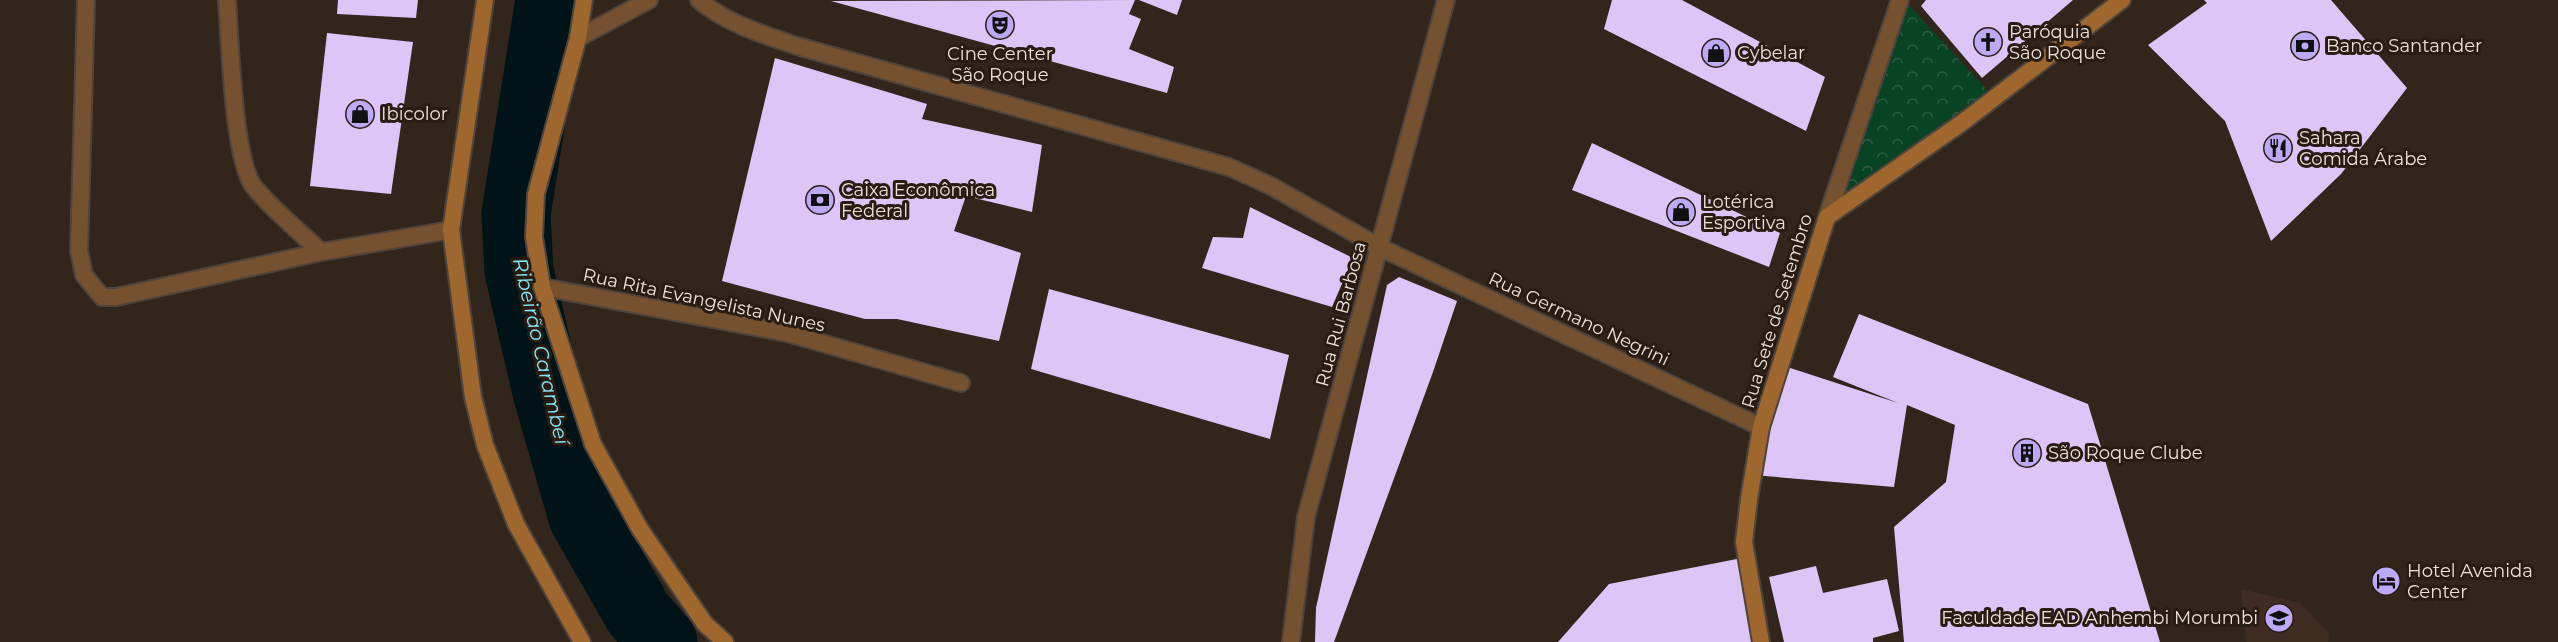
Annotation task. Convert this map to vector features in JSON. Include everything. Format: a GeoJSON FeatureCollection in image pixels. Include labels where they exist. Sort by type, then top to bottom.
{"type":"FeatureCollection","features":[{"type":"Feature","properties":{"kind":"main road"},"geometry":{"type":"LineString","coordinates":[[485,0],[451,230],[473,397],[485,445],[516,524],[582,642]]}},
{"type":"Feature","properties":{"kind":"main road"},"geometry":{"type":"LineString","coordinates":[[584,0],[578,39],[536,194],[534,237],[543,287],[593,444],[640,529],[705,624],[725,642]]}},
{"type":"Feature","properties":{"kind":"main road"},"geometry":{"type":"LineString","coordinates":[[1827,217],[1963,123],[2122,0]]}},
{"type":"Feature","properties":{"kind":"main road","name":"Rua Sete de Setembro"},"geometry":{"type":"LineString","coordinates":[[1761,642],[1744,542],[1749,499],[1761,427],[1827,217]]}},
{"type":"Feature","properties":{"kind":"street"},"geometry":{"type":"LineString","coordinates":[[86,0],[79,251],[84,275],[102,297],[116,297],[321,252],[451,230]]}},
{"type":"Feature","properties":{"kind":"street"},"geometry":{"type":"LineString","coordinates":[[227,0],[239,144],[246,170],[253,186],[321,252]]}},
{"type":"Feature","properties":{"kind":"street"},"geometry":{"type":"LineString","coordinates":[[578,39],[649,0]]}},
{"type":"Feature","properties":{"kind":"street","name":"Rua Germano Negrini"},"geometry":{"type":"LineString","coordinates":[[699,0],[714,13],[735,25],[797,46],[1229,167],[1271,186],[1379,247],[1761,427]]}},
{"type":"Feature","properties":{"kind":"street","name":"Rua Rui Barbosa"},"geometry":{"type":"LineString","coordinates":[[1292,642],[1306,517],[1446,0]]}},
{"type":"Feature","properties":{"kind":"street","name":"Rua Sete de Setembro"},"geometry":{"type":"LineString","coordinates":[[1827,217],[1900,0]]}},
{"type":"Feature","properties":{"kind":"street","name":"Rua Rita Evangelista Nunes"},"geometry":{"type":"LineString","coordinates":[[543,287],[787,333],[961,383]]}},
{"type":"Feature","properties":{"kind":"shaded area","name":"Faculdade EAD Anhembi Morumbi"},"geometry":{"type":"Polygon","coordinates":[[[2241,589],[2300,603],[2329,633],[2328,642],[2246,642],[2241,589]]]}},
{"type":"Feature","properties":{"kind":"green space"},"geometry":{"type":"Polygon","coordinates":[[[1908,4],[1988,91],[1845,195],[1908,4]]]}},
{"type":"Feature","properties":{"kind":"building"},"geometry":{"type":"Polygon","coordinates":[[[338,0],[418,0],[416,18],[337,14],[338,0]]]}},
{"type":"Feature","properties":{"kind":"building"},"geometry":{"type":"Polygon","coordinates":[[[1135,0],[1129,14],[1141,19],[1129,49],[1174,67],[1167,93],[831,1],[1135,0]]]}},
{"type":"Feature","properties":{"kind":"building"},"geometry":{"type":"Polygon","coordinates":[[[1139,0],[1182,0],[1177,15],[1139,0]]]}},
{"type":"Feature","properties":{"kind":"building","name":"Cybelar"},"geometry":{"type":"Polygon","coordinates":[[[1612,0],[1682,0],[1825,77],[1806,131],[1604,29],[1612,0]]]}},
{"type":"Feature","properties":{"kind":"building","name":"Paróquia São Roque"},"geometry":{"type":"Polygon","coordinates":[[[1926,0],[2073,0],[1982,78],[1921,6],[1926,0]]]}},
{"type":"Feature","properties":{"kind":"building"},"geometry":{"type":"Polygon","coordinates":[[[2204,0],[2331,0],[2407,88],[2341,174],[2271,241],[2225,121],[2148,45],[2207,3],[2204,0]]]}},
{"type":"Feature","properties":{"kind":"building","name":"Ibicolor"},"geometry":{"type":"Polygon","coordinates":[[[327,33],[413,42],[391,194],[310,186],[327,33]]]}},
{"type":"Feature","properties":{"kind":"building"},"geometry":{"type":"Polygon","coordinates":[[[775,58],[927,104],[922,119],[1042,145],[1032,212],[966,196],[954,231],[1021,253],[999,341],[897,319],[865,319],[722,281],[775,58]]]}},
{"type":"Feature","properties":{"kind":"building","name":"Lotérica Esportiva"},"geometry":{"type":"Polygon","coordinates":[[[1592,143],[1780,233],[1769,267],[1572,190],[1592,143]]]}},
{"type":"Feature","properties":{"kind":"building"},"geometry":{"type":"Polygon","coordinates":[[[1250,207],[1353,258],[1332,307],[1202,268],[1213,237],[1243,238],[1250,207]]]}},
{"type":"Feature","properties":{"kind":"building"},"geometry":{"type":"Polygon","coordinates":[[[1399,277],[1457,301],[1334,642],[1315,642],[1316,608],[1387,285],[1399,277]]]}},
{"type":"Feature","properties":{"kind":"building"},"geometry":{"type":"Polygon","coordinates":[[[1049,289],[1289,355],[1270,439],[1031,369],[1049,289]]]}},
{"type":"Feature","properties":{"kind":"building","name":"São Roque Clube"},"geometry":{"type":"Polygon","coordinates":[[[1859,314],[2088,404],[2160,642],[1904,642],[1894,527],[1946,482],[1955,425],[1907,405],[1894,487],[1753,475],[1781,365],[1898,403],[1833,377],[1859,314]]]}},
{"type":"Feature","properties":{"kind":"building"},"geometry":{"type":"Polygon","coordinates":[[[1742,558],[1756,642],[1558,642],[1609,584],[1742,558]]]}},
{"type":"Feature","properties":{"kind":"building"},"geometry":{"type":"Polygon","coordinates":[[[1816,566],[1823,593],[1887,579],[1899,631],[1873,638],[1873,642],[1784,642],[1769,577],[1816,566]]]}},
{"type":"Feature","properties":{"kind":"waterway","name":"Ribeirão Carambeí"},"geometry":{"type":"LineString","coordinates":[[550,0],[516,214],[519,271],[547,392],[583,517],[638,613],[663,642]]}},
{"type":"Feature","properties":{"kind":"place","name":"Cine Center São Roque"},"geometry":{"type":"Point","coordinates":[1000,25]}},
{"type":"Feature","properties":{"kind":"place","name":"Paróquia São Roque"},"geometry":{"type":"Point","coordinates":[1988,42]}},
{"type":"Feature","properties":{"kind":"place","name":"Banco Santander"},"geometry":{"type":"Point","coordinates":[2305,46]}},
{"type":"Feature","properties":{"kind":"place","name":"Cybelar"},"geometry":{"type":"Point","coordinates":[1716,53]}},
{"type":"Feature","properties":{"kind":"place","name":"Ibicolor"},"geometry":{"type":"Point","coordinates":[360,114]}},
{"type":"Feature","properties":{"kind":"place","name":"Sahara Comida Árabe"},"geometry":{"type":"Point","coordinates":[2278,148]}},
{"type":"Feature","properties":{"kind":"place","name":"Caixa Econômica Federal"},"geometry":{"type":"Point","coordinates":[820,200]}},
{"type":"Feature","properties":{"kind":"place","name":"Lotérica Esportiva"},"geometry":{"type":"Point","coordinates":[1681,212]}},
{"type":"Feature","properties":{"kind":"place","name":"São Roque Clube"},"geometry":{"type":"Point","coordinates":[2027,453]}},
{"type":"Feature","properties":{"kind":"place","name":"Hotel Avenida Center"},"geometry":{"type":"Point","coordinates":[2386,581]}},
{"type":"Feature","properties":{"kind":"place","name":"Faculdade EAD Anhembi Morumbi"},"geometry":{"type":"Point","coordinates":[2279,618]}}]}
